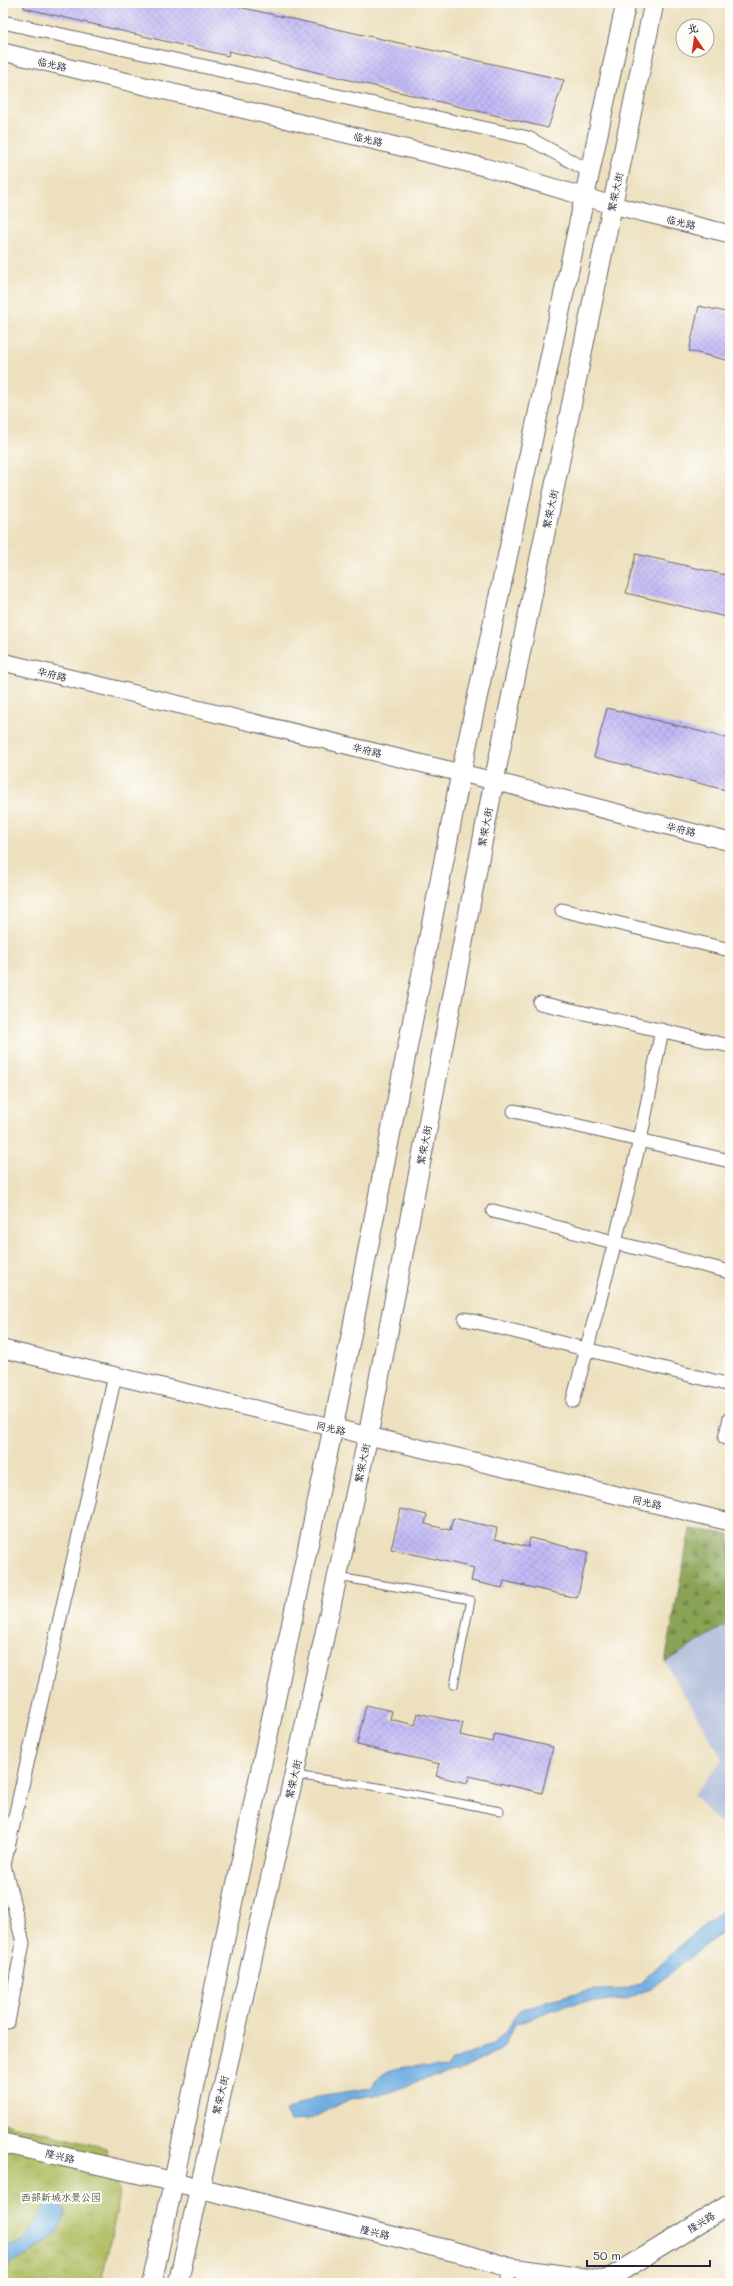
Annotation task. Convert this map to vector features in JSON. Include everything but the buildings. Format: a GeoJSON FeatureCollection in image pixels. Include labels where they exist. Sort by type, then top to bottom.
{"type":"FeatureCollection","features":[{"type":"Feature","properties":{"kind":"main road"},"geometry":{"type":"LineString","coordinates":[[152,2283],[175,2182],[333,1428],[461,773],[583,196],[626,3]]}},
{"type":"Feature","properties":{"kind":"main road","name":"繁荣大街"},"geometry":{"type":"LineString","coordinates":[[178,2283],[294,1774],[368,1436],[494,781],[654,3]]}},
{"type":"Feature","properties":{"kind":"main road","name":"隆兴路"},"geometry":{"type":"LineString","coordinates":[[3,2142],[175,2182],[468,2255],[508,2276],[605,2281],[730,2204]]}},
{"type":"Feature","properties":{"kind":"street"},"geometry":{"type":"LineString","coordinates":[[3,22],[528,138],[589,171]]}},
{"type":"Feature","properties":{"kind":"street","name":"临光路"},"geometry":{"type":"LineString","coordinates":[[3,52],[488,168],[612,205],[730,234]]}},
{"type":"Feature","properties":{"kind":"street","name":"华府路"},"geometry":{"type":"LineString","coordinates":[[3,662],[494,781],[730,842]]}},
{"type":"Feature","properties":{"kind":"street"},"geometry":{"type":"LineString","coordinates":[[562,910],[730,950]]}},
{"type":"Feature","properties":{"kind":"street"},"geometry":{"type":"LineString","coordinates":[[540,1003],[730,1046]]}},
{"type":"Feature","properties":{"kind":"street"},"geometry":{"type":"LineString","coordinates":[[572,1401],[615,1242],[640,1140],[662,1030]]}},
{"type":"Feature","properties":{"kind":"street"},"geometry":{"type":"LineString","coordinates":[[514,1111],[730,1161]]}},
{"type":"Feature","properties":{"kind":"street"},"geometry":{"type":"LineString","coordinates":[[493,1211],[730,1272]]}},
{"type":"Feature","properties":{"kind":"street"},"geometry":{"type":"LineString","coordinates":[[465,1319],[730,1385]]}},
{"type":"Feature","properties":{"kind":"street","name":"同光路"},"geometry":{"type":"LineString","coordinates":[[3,1349],[730,1522]]}},
{"type":"Feature","properties":{"kind":"street"},"geometry":{"type":"LineString","coordinates":[[3,2021],[8,2022],[23,1943],[4,1865],[115,1376]]}},
{"type":"Feature","properties":{"kind":"street"},"geometry":{"type":"LineString","coordinates":[[724,1438],[730,1418]]}},
{"type":"Feature","properties":{"kind":"lane"},"geometry":{"type":"LineString","coordinates":[[338,1577],[471,1600],[454,1685]]}},
{"type":"Feature","properties":{"kind":"lane"},"geometry":{"type":"LineString","coordinates":[[294,1774],[378,1787],[500,1810]]}},
{"type":"Feature","properties":{"kind":"shaded area"},"geometry":{"type":"Polygon","coordinates":[[[730,1622],[730,1816],[720,1824],[693,1794],[723,1760],[665,1662],[730,1622]]]}},
{"type":"Feature","properties":{"kind":"green space"},"geometry":{"type":"Polygon","coordinates":[[[690,1529],[730,1534],[730,1622],[665,1662],[690,1529]]]}},
{"type":"Feature","properties":{"kind":"green space","name":"西部新城水景公园"},"geometry":{"type":"Polygon","coordinates":[[[3,2123],[106,2148],[120,2195],[101,2283],[3,2283],[3,2123]]]}},
{"type":"Feature","properties":{"kind":"water"},"geometry":{"type":"Polygon","coordinates":[[[730,1904],[730,1926],[653,1987],[625,2000],[571,2003],[515,2024],[504,2048],[459,2071],[418,2081],[387,2093],[350,2099],[308,2120],[290,2121],[285,2111],[318,2096],[371,2088],[377,2079],[387,2071],[413,2066],[446,2069],[452,2061],[491,2045],[507,2029],[519,2010],[572,1994],[594,1990],[618,1990],[639,1984],[685,1941],[730,1904]]]}},
{"type":"Feature","properties":{"kind":"water"},"geometry":{"type":"Polygon","coordinates":[[[57,2200],[66,2211],[57,2232],[30,2254],[10,2263],[3,2280],[3,2248],[22,2243],[33,2227],[43,2208],[57,2200]]]}}]}
